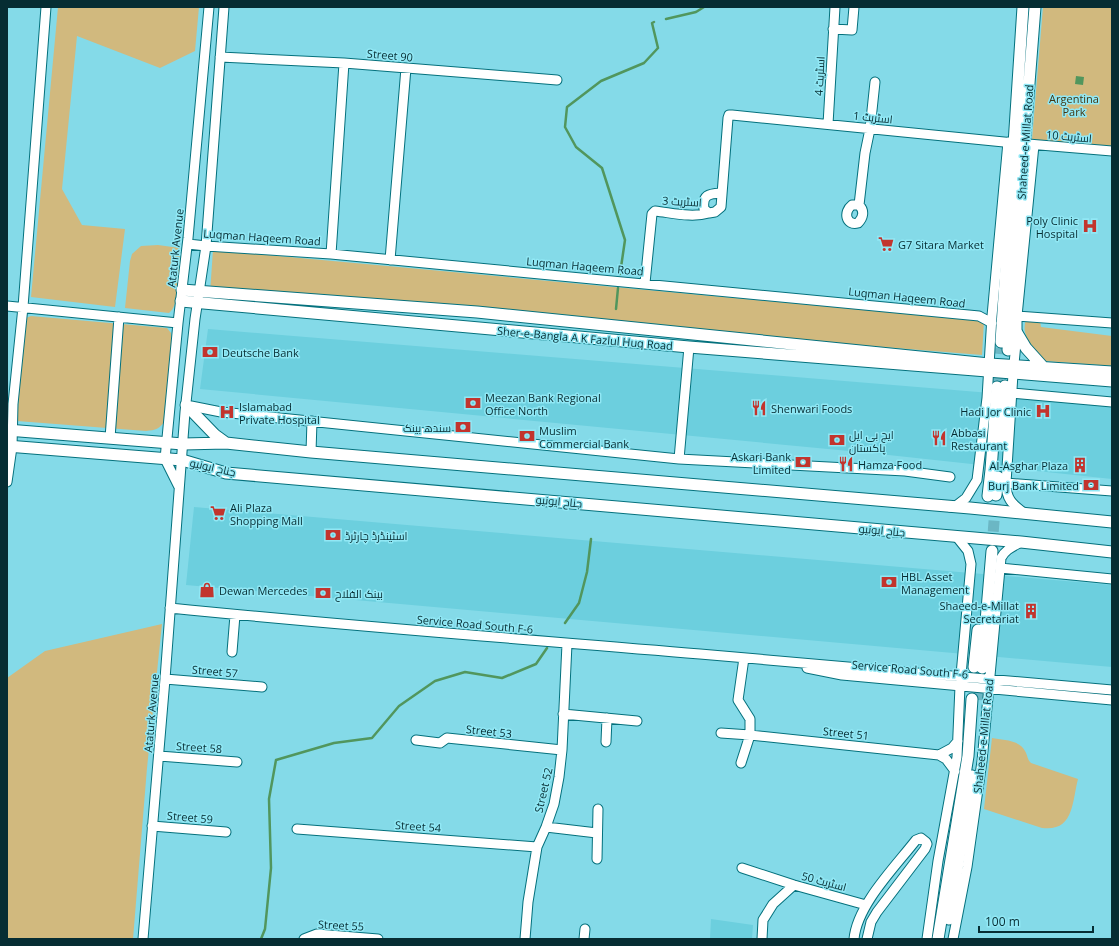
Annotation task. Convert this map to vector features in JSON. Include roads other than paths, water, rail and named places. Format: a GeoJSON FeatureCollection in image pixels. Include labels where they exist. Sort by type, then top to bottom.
{"type":"FeatureCollection","features":[{"type":"Feature","properties":{"kind":"main road","name":"Shaheed-e-Millat Road"},"geometry":{"type":"LineString","coordinates":[[1020,144],[1023,7]]}},
{"type":"Feature","properties":{"kind":"main road","name":"Shaheed-e-Millat Road"},"geometry":{"type":"LineString","coordinates":[[1004,349],[1020,144],[1035,7]]}},
{"type":"Feature","properties":{"kind":"main road","name":"Sher-e-Bangla A K Fazlul Huq Road"},"geometry":{"type":"LineString","coordinates":[[182,296],[477,312],[989,368]]}},
{"type":"Feature","properties":{"kind":"main road","name":"Sher-e-Bangla A K Fazlul Huq Road"},"geometry":{"type":"LineString","coordinates":[[199,297],[689,347],[989,368]]}},
{"type":"Feature","properties":{"kind":"main road"},"geometry":{"type":"LineString","coordinates":[[1017,333],[1031,355],[1044,368]]}},
{"type":"Feature","properties":{"kind":"main road"},"geometry":{"type":"LineString","coordinates":[[989,368],[1112,381]]}},
{"type":"Feature","properties":{"kind":"main road"},"geometry":{"type":"LineString","coordinates":[[1013,370],[1044,368],[1112,372]]}},
{"type":"Feature","properties":{"kind":"main road"},"geometry":{"type":"LineString","coordinates":[[992,495],[991,470],[1005,388]]}},
{"type":"Feature","properties":{"kind":"main road"},"geometry":{"type":"LineString","coordinates":[[186,405],[215,435],[226,443]]}},
{"type":"Feature","properties":{"kind":"main road","name":"جناح ایونیو"},"geometry":{"type":"LineString","coordinates":[[10,431],[183,444],[226,443],[311,452],[1024,513],[1112,522]]}},
{"type":"Feature","properties":{"kind":"main road","name":"جناح ایونیو"},"geometry":{"type":"LineString","coordinates":[[10,447],[182,460],[226,473],[956,536],[1112,552]]}},
{"type":"Feature","properties":{"kind":"main road","name":"Shaheed-e-Millat Road"},"geometry":{"type":"LineString","coordinates":[[978,668],[989,551]]}},
{"type":"Feature","properties":{"kind":"main road","name":"Shaheed-e-Millat Road"},"geometry":{"type":"LineString","coordinates":[[938,939],[976,699],[975,758],[945,939]]}},
{"type":"Feature","properties":{"kind":"street"},"geometry":{"type":"LineString","coordinates":[[7,482],[10,431],[23,307],[46,7]]}},
{"type":"Feature","properties":{"kind":"street","name":"Ataturk Avenue"},"geometry":{"type":"LineString","coordinates":[[165,458],[178,323],[188,244],[209,7]]}},
{"type":"Feature","properties":{"kind":"street","name":"Ataturk Avenue"},"geometry":{"type":"LineString","coordinates":[[143,939],[166,679],[186,405],[206,246],[224,7]]}},
{"type":"Feature","properties":{"kind":"street","name":"اسٹریٹ 4"},"geometry":{"type":"LineString","coordinates":[[828,124],[835,7]]}},
{"type":"Feature","properties":{"kind":"street"},"geometry":{"type":"LineString","coordinates":[[833,29],[852,30],[854,7]]}},
{"type":"Feature","properties":{"kind":"street","name":"Street 90"},"geometry":{"type":"LineString","coordinates":[[220,57],[344,63],[558,80]]}},
{"type":"Feature","properties":{"kind":"street"},"geometry":{"type":"LineString","coordinates":[[331,254],[344,63]]}},
{"type":"Feature","properties":{"kind":"street"},"geometry":{"type":"LineString","coordinates":[[390,260],[406,68]]}},
{"type":"Feature","properties":{"kind":"street"},"geometry":{"type":"LineString","coordinates":[[859,206],[865,153],[870,129],[874,82]]}},
{"type":"Feature","properties":{"kind":"street","name":"اسٹریٹ 1"},"geometry":{"type":"LineString","coordinates":[[729,115],[1020,144]]}},
{"type":"Feature","properties":{"kind":"street","name":"اسٹریٹ 3"},"geometry":{"type":"LineString","coordinates":[[645,283],[653,212],[701,215],[715,212],[721,207],[729,115]]}},
{"type":"Feature","properties":{"kind":"street","name":"اسٹریٹ 10"},"geometry":{"type":"LineString","coordinates":[[1020,144],[1112,151]]}},
{"type":"Feature","properties":{"kind":"street","name":"Shaheed-e-Millat Road"},"geometry":{"type":"LineString","coordinates":[[949,507],[966,498],[978,480],[987,398],[993,309],[1020,144]]}},
{"type":"Feature","properties":{"kind":"street","name":"Shaheed-e-Millat Road"},"geometry":{"type":"LineString","coordinates":[[1006,483],[1005,388],[1013,370],[1017,333],[1020,144]]}},
{"type":"Feature","properties":{"kind":"street","name":"اسٹریٹ 3"},"geometry":{"type":"LineString","coordinates":[[709,213],[704,209],[703,203],[705,198],[708,195],[722,193]]}},
{"type":"Feature","properties":{"kind":"street","name":"Luqman Haqeem Road"},"geometry":{"type":"LineString","coordinates":[[188,244],[331,254],[645,283],[979,316],[992,323]]}},
{"type":"Feature","properties":{"kind":"street"},"geometry":{"type":"LineString","coordinates":[[7,306],[178,323]]}},
{"type":"Feature","properties":{"kind":"street","name":"Luqman Haqeem Road"},"geometry":{"type":"LineString","coordinates":[[979,316],[993,309]]}},
{"type":"Feature","properties":{"kind":"street"},"geometry":{"type":"LineString","coordinates":[[1017,316],[1112,323]]}},
{"type":"Feature","properties":{"kind":"street"},"geometry":{"type":"LineString","coordinates":[[110,438],[119,317]]}},
{"type":"Feature","properties":{"kind":"street"},"geometry":{"type":"LineString","coordinates":[[679,459],[689,347]]}},
{"type":"Feature","properties":{"kind":"street"},"geometry":{"type":"LineString","coordinates":[[1005,388],[1112,402]]}},
{"type":"Feature","properties":{"kind":"street"},"geometry":{"type":"LineString","coordinates":[[186,405],[221,412],[679,459],[905,471],[950,477]]}},
{"type":"Feature","properties":{"kind":"street"},"geometry":{"type":"LineString","coordinates":[[311,452],[312,421]]}},
{"type":"Feature","properties":{"kind":"street"},"geometry":{"type":"LineString","coordinates":[[165,458],[180,488]]}},
{"type":"Feature","properties":{"kind":"street"},"geometry":{"type":"LineString","coordinates":[[1024,513],[1015,506],[1008,497],[1006,483],[1112,491]]}},
{"type":"Feature","properties":{"kind":"street"},"geometry":{"type":"LineString","coordinates":[[926,939],[938,860],[957,757],[960,682],[971,564],[968,551],[956,536]]}},
{"type":"Feature","properties":{"kind":"street","name":"Shaheed-e-Millat Road"},"geometry":{"type":"LineString","coordinates":[[953,939],[970,843],[982,761],[988,684],[1001,558],[1003,553],[1021,542]]}},
{"type":"Feature","properties":{"kind":"street"},"geometry":{"type":"LineString","coordinates":[[1000,568],[1112,579]]}},
{"type":"Feature","properties":{"kind":"street","name":"Service Road South F-6"},"geometry":{"type":"LineString","coordinates":[[170,608],[567,644],[778,661],[842,675],[1112,690]]}},
{"type":"Feature","properties":{"kind":"street"},"geometry":{"type":"LineString","coordinates":[[232,652],[235,614]]}},
{"type":"Feature","properties":{"kind":"street","name":"Street 52"},"geometry":{"type":"LineString","coordinates":[[525,939],[528,902],[537,847],[554,804],[558,784],[562,750],[567,644]]}},
{"type":"Feature","properties":{"kind":"street"},"geometry":{"type":"LineString","coordinates":[[741,762],[750,734],[750,719],[738,700],[744,658]]}},
{"type":"Feature","properties":{"kind":"street","name":"Street 57"},"geometry":{"type":"LineString","coordinates":[[166,679],[262,687]]}},
{"type":"Feature","properties":{"kind":"street","name":"Service Road South F-6"},"geometry":{"type":"LineString","coordinates":[[988,684],[1112,700]]}},
{"type":"Feature","properties":{"kind":"street"},"geometry":{"type":"LineString","coordinates":[[563,714],[637,721]]}},
{"type":"Feature","properties":{"kind":"street"},"geometry":{"type":"LineString","coordinates":[[606,742],[607,718]]}},
{"type":"Feature","properties":{"kind":"street","name":"Street 51"},"geometry":{"type":"LineString","coordinates":[[721,733],[750,734],[940,755]]}},
{"type":"Feature","properties":{"kind":"street","name":"Street 53"},"geometry":{"type":"LineString","coordinates":[[416,740],[440,743],[447,738],[562,750]]}},
{"type":"Feature","properties":{"kind":"street"},"geometry":{"type":"LineString","coordinates":[[955,771],[946,759],[940,755],[952,748],[958,741]]}},
{"type":"Feature","properties":{"kind":"street","name":"Street 58"},"geometry":{"type":"LineString","coordinates":[[159,756],[237,762]]}},
{"type":"Feature","properties":{"kind":"street"},"geometry":{"type":"LineString","coordinates":[[596,859],[598,809]]}},
{"type":"Feature","properties":{"kind":"street","name":"Street 59"},"geometry":{"type":"LineString","coordinates":[[152,826],[226,832]]}},
{"type":"Feature","properties":{"kind":"street"},"geometry":{"type":"LineString","coordinates":[[546,827],[597,833]]}},
{"type":"Feature","properties":{"kind":"street","name":"Street 54"},"geometry":{"type":"LineString","coordinates":[[297,829],[537,847]]}},
{"type":"Feature","properties":{"kind":"street"},"geometry":{"type":"LineString","coordinates":[[854,939],[857,923],[866,905],[916,840],[921,838],[926,842],[925,849],[877,912],[871,922],[866,939]]}},
{"type":"Feature","properties":{"kind":"street"},"geometry":{"type":"LineString","coordinates":[[742,868],[794,885]]}},
{"type":"Feature","properties":{"kind":"street","name":"اسٹریٹ 50"},"geometry":{"type":"LineString","coordinates":[[762,939],[763,920],[773,904],[794,885],[866,905]]}},
{"type":"Feature","properties":{"kind":"street"},"geometry":{"type":"LineString","coordinates":[[584,939],[585,929]]}},
{"type":"Feature","properties":{"kind":"street","name":"Street 55"},"geometry":{"type":"LineString","coordinates":[[304,939],[317,934],[378,939]]}},
{"type":"Feature","properties":{"kind":"waterway"},"geometry":{"type":"LineString","coordinates":[[666,19],[696,12],[704,7]]}},
{"type":"Feature","properties":{"kind":"waterway"},"geometry":{"type":"LineString","coordinates":[[620,274],[625,240],[602,168],[576,147],[565,127],[567,107],[601,81],[644,63],[658,48],[652,23],[654,22]]}},
{"type":"Feature","properties":{"kind":"waterway"},"geometry":{"type":"LineString","coordinates":[[616,309],[618,288]]}},
{"type":"Feature","properties":{"kind":"waterway"},"geometry":{"type":"LineString","coordinates":[[565,623],[579,603],[587,572],[591,539]]}},
{"type":"Feature","properties":{"kind":"waterway"},"geometry":{"type":"LineString","coordinates":[[261,939],[265,929],[271,868],[269,799],[276,760],[334,743],[372,738],[399,706],[435,681],[465,672],[502,678],[536,664],[547,648]]}},
{"type":"Feature","properties":{"kind":"tunnel"},"geometry":{"type":"LineString","coordinates":[[997,387],[1001,348]]}},
{"type":"Feature","properties":{"kind":"tunnel"},"geometry":{"type":"LineString","coordinates":[[992,548],[996,495]]}},
{"type":"Feature","properties":{"kind":"tunnel"},"geometry":{"type":"LineString","coordinates":[[979,700],[982,668]]}},
{"type":"Feature","properties":{"kind":"place","name":"Poly Clinic Hospital"},"geometry":{"type":"Point","coordinates":[1090,226]}},
{"type":"Feature","properties":{"kind":"place","name":"G7 Sitara Market"},"geometry":{"type":"Point","coordinates":[886,244]}},
{"type":"Feature","properties":{"kind":"place","name":"Deutsche Bank"},"geometry":{"type":"Point","coordinates":[210,352]}},
{"type":"Feature","properties":{"kind":"place","name":"Meezan Bank Regional Office North"},"geometry":{"type":"Point","coordinates":[473,403]}},
{"type":"Feature","properties":{"kind":"place","name":"Shenwari Foods"},"geometry":{"type":"Point","coordinates":[759,408]}},
{"type":"Feature","properties":{"kind":"place","name":"Hadi Jor Clinic"},"geometry":{"type":"Point","coordinates":[1043,411]}},
{"type":"Feature","properties":{"kind":"place","name":"Islamabad Private Hospital"},"geometry":{"type":"Point","coordinates":[227,412]}},
{"type":"Feature","properties":{"kind":"place","name":"سندھ بینک"},"geometry":{"type":"Point","coordinates":[463,427]}},
{"type":"Feature","properties":{"kind":"place","name":"Muslim Commercial Bank"},"geometry":{"type":"Point","coordinates":[527,436]}},
{"type":"Feature","properties":{"kind":"place","name":"Abbasi Restaurant"},"geometry":{"type":"Point","coordinates":[939,438]}},
{"type":"Feature","properties":{"kind":"place","name":"ایچ بی ایل پاکستان"},"geometry":{"type":"Point","coordinates":[837,440]}},
{"type":"Feature","properties":{"kind":"place","name":"Askari Bank Limited"},"geometry":{"type":"Point","coordinates":[803,462]}},
{"type":"Feature","properties":{"kind":"place","name":"Hamza Food"},"geometry":{"type":"Point","coordinates":[846,464]}},
{"type":"Feature","properties":{"kind":"place","name":"Al-Asghar Plaza"},"geometry":{"type":"Point","coordinates":[1080,465]}},
{"type":"Feature","properties":{"kind":"place","name":"Burj Bank Limited"},"geometry":{"type":"Point","coordinates":[1091,485]}},
{"type":"Feature","properties":{"kind":"place","name":"Ali Plaza Shopping Mall"},"geometry":{"type":"Point","coordinates":[218,513]}},
{"type":"Feature","properties":{"kind":"place","name":"اسٹینڈرڈ چارٹرڈ"},"geometry":{"type":"Point","coordinates":[333,535]}},
{"type":"Feature","properties":{"kind":"place","name":"HBL Asset Management"},"geometry":{"type":"Point","coordinates":[889,582]}},
{"type":"Feature","properties":{"kind":"place","name":"Dewan Mercedes"},"geometry":{"type":"Point","coordinates":[207,590]}},
{"type":"Feature","properties":{"kind":"place","name":"بینک الفلاح"},"geometry":{"type":"Point","coordinates":[323,593]}},
{"type":"Feature","properties":{"kind":"place","name":"Shaeed-e-Millat Secretariat"},"geometry":{"type":"Point","coordinates":[1031,611]}},
{"type":"Feature","properties":{"kind":"park label","name":"Argentina Park"},"geometry":{"type":"Point","coordinates":[1074,104]}}]}
